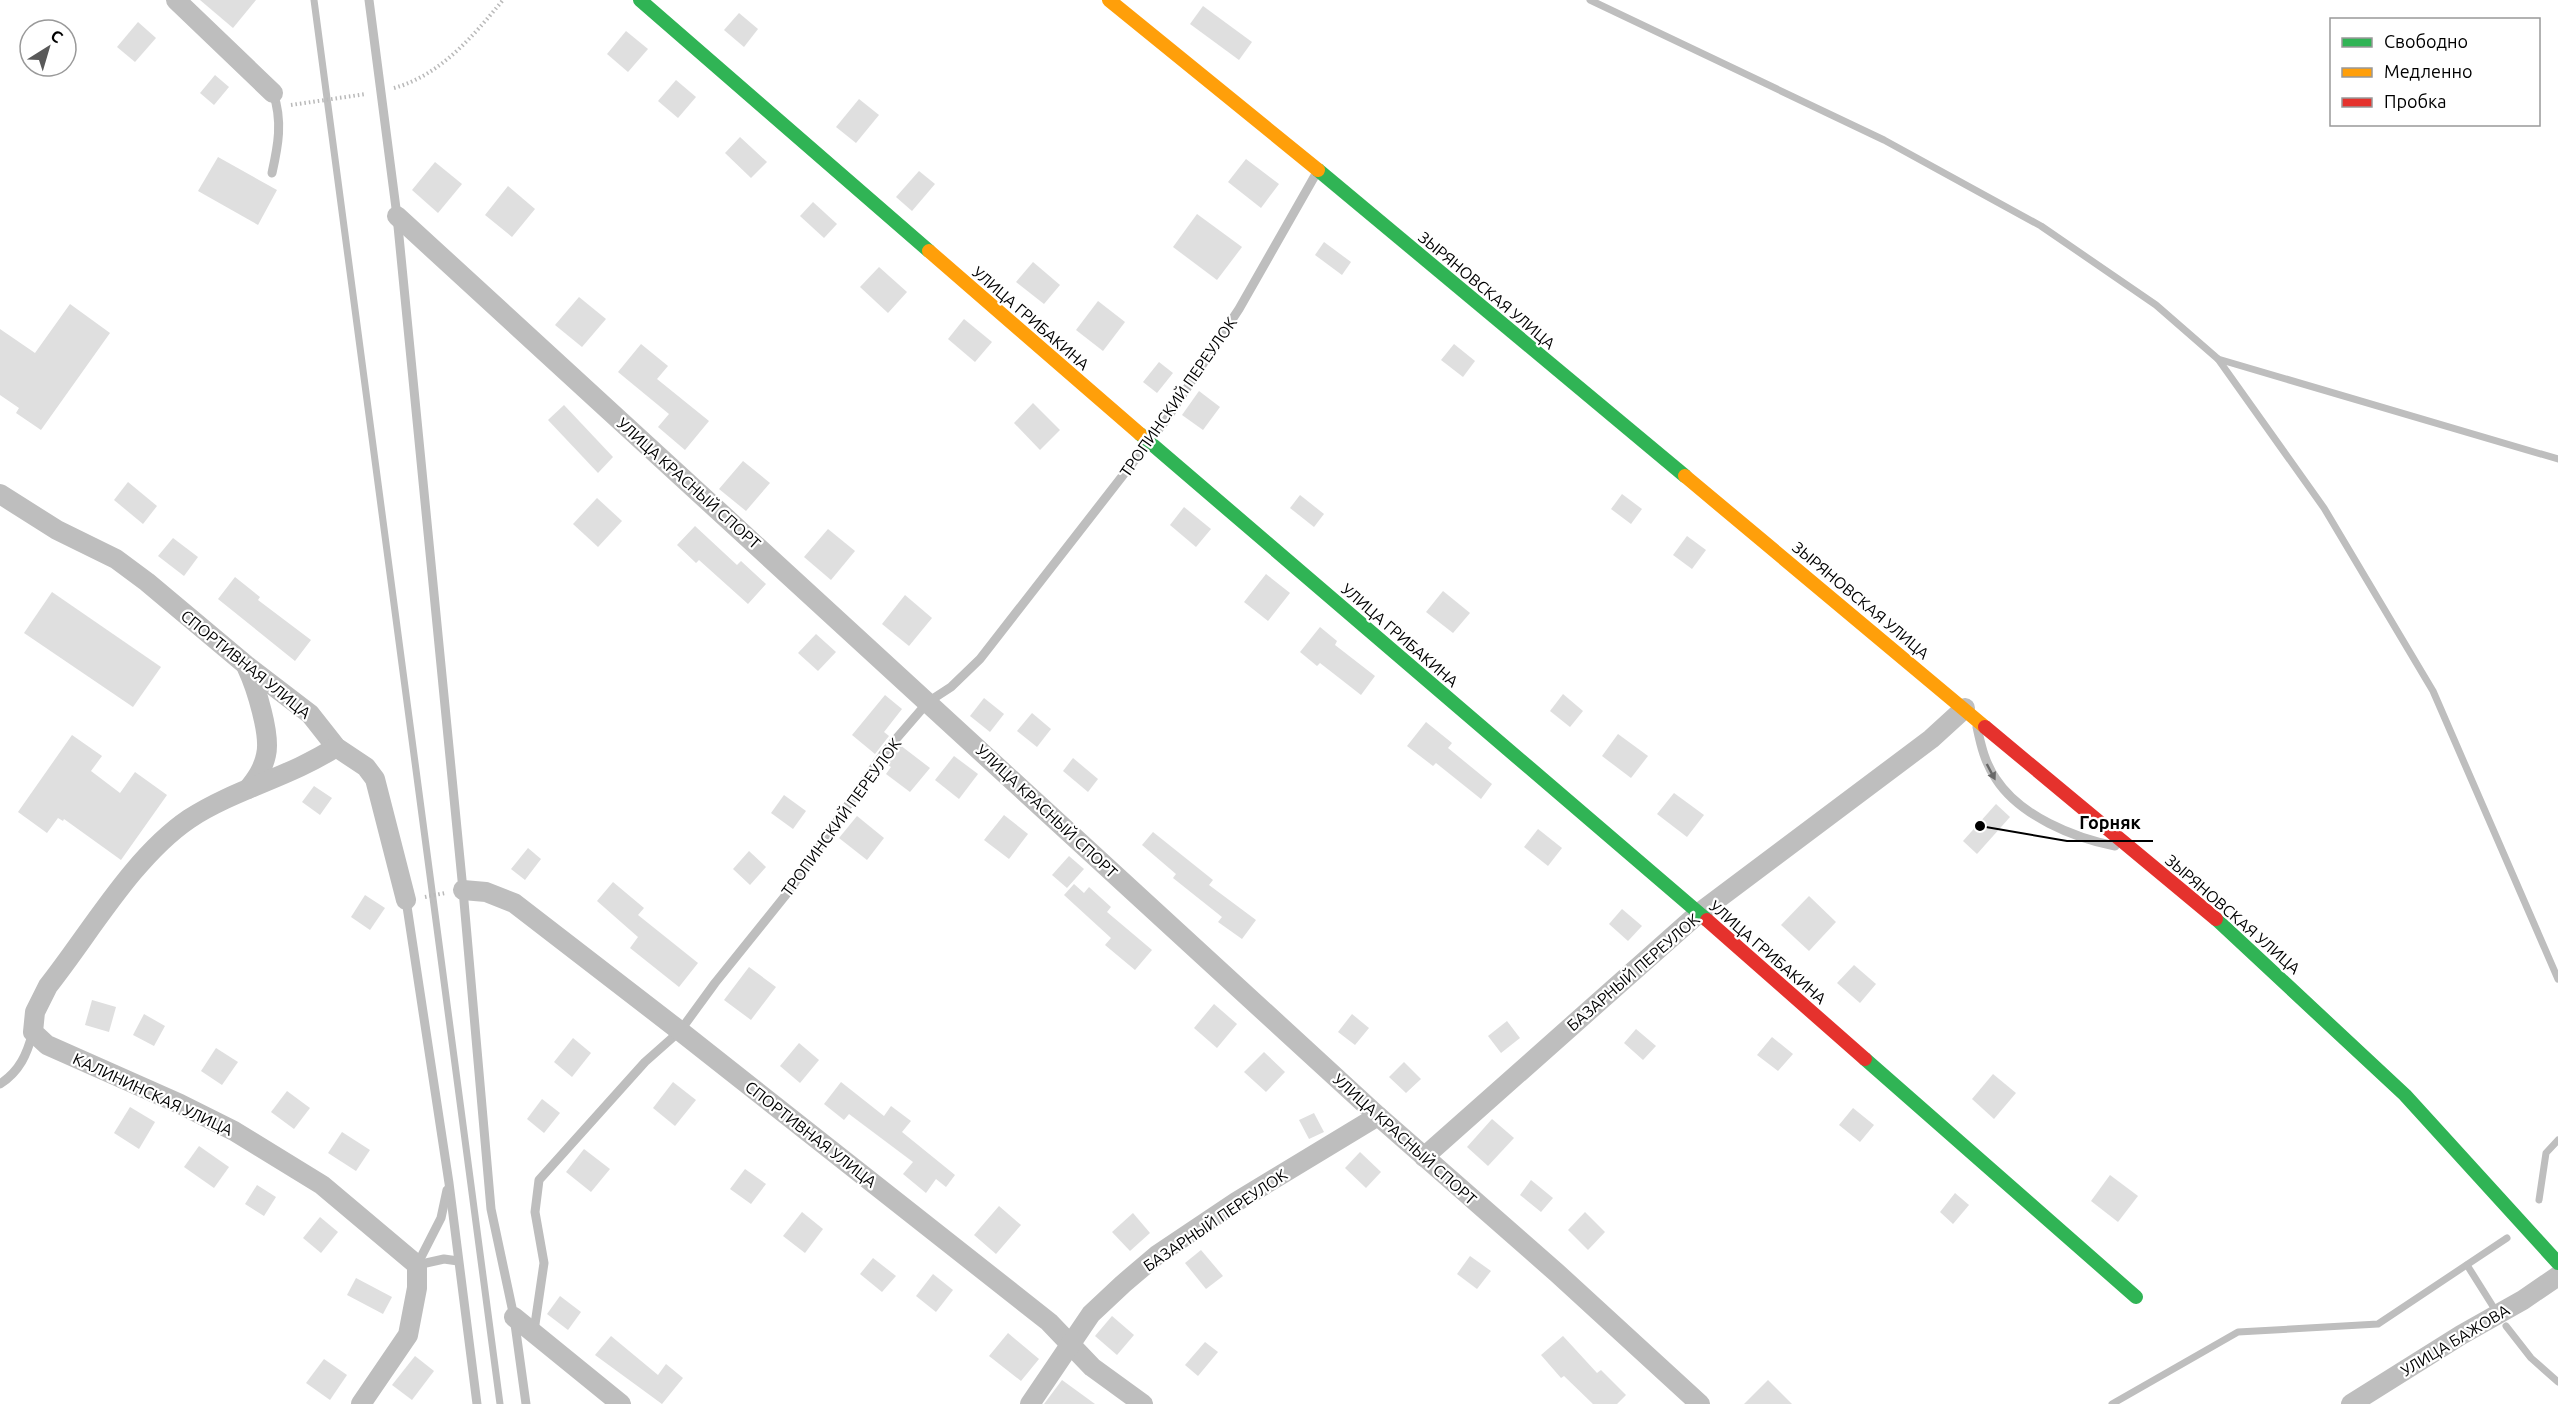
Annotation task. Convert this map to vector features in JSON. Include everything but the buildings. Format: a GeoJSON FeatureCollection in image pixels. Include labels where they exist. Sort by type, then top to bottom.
{"type":"FeatureCollection","features":[{"type":"Feature","properties":{"kind":"street"},"geometry":{"type":"LineString","coordinates":[[176,0],[276,100]]}},
{"type":"Feature","properties":{"kind":"street","name":"УЛИЦА ГРИБАКИНА"},"geometry":{"type":"LineString","coordinates":[[640,0],[1150,443],[1700,913],[2136,1297]]}},
{"type":"Feature","properties":{"kind":"street","name":"ЗЫРЯНОВСКАЯ УЛИЦА"},"geometry":{"type":"LineString","coordinates":[[1109,0],[1318,170],[2229,930],[2405,1095],[2558,1263]]}},
{"type":"Feature","properties":{"kind":"street","name":"УЛИЦА КРАСНЫЙ СПОРТ"},"geometry":{"type":"LineString","coordinates":[[397,216],[1378,1116],[1557,1273],[1700,1404]]}},
{"type":"Feature","properties":{"kind":"street","name":"СПОРТИВНАЯ УЛИЦА"},"geometry":{"type":"LineString","coordinates":[[0,494],[57,530],[116,559],[310,714],[336,747],[366,767],[375,779],[415,899]]}},
{"type":"Feature","properties":{"kind":"street"},"geometry":{"type":"LineString","coordinates":[[246,665],[256,688],[267,753],[261,773],[248,789]]}},
{"type":"Feature","properties":{"kind":"street","name":"БАЗАРНЫЙ ПЕРЕУЛОК"},"geometry":{"type":"LineString","coordinates":[[1424,1157],[1700,913],[1970,712]]}},
{"type":"Feature","properties":{"kind":"street"},"geometry":{"type":"LineString","coordinates":[[33,1032],[35,1012],[48,986],[155,847],[190,819],[248,789],[314,761],[336,747]]}},
{"type":"Feature","properties":{"kind":"street","name":"СПОРТИВНАЯ УЛИЦА"},"geometry":{"type":"LineString","coordinates":[[455,891],[486,892],[514,903],[1040,1315],[1092,1367],[1143,1404]]}},
{"type":"Feature","properties":{"kind":"street","name":"КАЛИНИНСКАЯ УЛИЦА"},"geometry":{"type":"LineString","coordinates":[[33,1032],[47,1045],[180,1104],[234,1131],[322,1185],[417,1265]]}},
{"type":"Feature","properties":{"kind":"street","name":"БАЗАРНЫЙ ПЕРЕУЛОК"},"geometry":{"type":"LineString","coordinates":[[1029,1404],[1090,1314],[1157,1255],[1236,1202],[1378,1116]]}},
{"type":"Feature","properties":{"kind":"street"},"geometry":{"type":"LineString","coordinates":[[361,1404],[408,1335],[417,1288],[417,1265]]}},
{"type":"Feature","properties":{"kind":"street","name":"УЛИЦА БАЖОВА"},"geometry":{"type":"LineString","coordinates":[[2351,1404],[2461,1335],[2523,1300],[2558,1276]]}},
{"type":"Feature","properties":{"kind":"street"},"geometry":{"type":"LineString","coordinates":[[514,1317],[621,1404]]}},
{"type":"Feature","properties":{"kind":"lane"},"geometry":{"type":"LineString","coordinates":[[369,0],[397,216],[455,891],[491,1209],[514,1317],[526,1404]]}},
{"type":"Feature","properties":{"kind":"lane"},"geometry":{"type":"LineString","coordinates":[[272,173],[280,139],[276,100]]}},
{"type":"Feature","properties":{"kind":"lane","name":"ТРОПИНСКИЙ ПЕРЕУЛОК"},"geometry":{"type":"LineString","coordinates":[[534,1332],[544,1263],[535,1212],[539,1180],[645,1062],[680,1031],[715,983],[789,891],[883,754],[928,702],[951,687],[980,658],[1150,443],[1239,309],[1318,170]]}},
{"type":"Feature","properties":{"kind":"lane"},"geometry":{"type":"LineString","coordinates":[[1970,712],[1983,756],[1996,781],[2019,804],[2055,828],[2092,842],[2133,849]]}},
{"type":"Feature","properties":{"kind":"lane"},"geometry":{"type":"LineString","coordinates":[[415,899],[477,1404]]}},
{"type":"Feature","properties":{"kind":"lane"},"geometry":{"type":"LineString","coordinates":[[0,1084],[11,1076],[26,1056],[33,1032]]}},
{"type":"Feature","properties":{"kind":"lane"},"geometry":{"type":"LineString","coordinates":[[417,1265],[441,1218],[449,1183]]}},
{"type":"Feature","properties":{"kind":"lane"},"geometry":{"type":"LineString","coordinates":[[417,1265],[444,1259],[458,1262]]}},
{"type":"Feature","properties":{"kind":"path"},"geometry":{"type":"LineString","coordinates":[[276,100],[318,101],[350,97],[381,92],[416,82],[448,59],[480,28],[503,0]]}},
{"type":"Feature","properties":{"kind":"path"},"geometry":{"type":"LineString","coordinates":[[415,899],[455,891]]}},
{"type":"Feature","properties":{"kind":"waterway"},"geometry":{"type":"LineString","coordinates":[[314,0],[500,1404]]}},
{"type":"Feature","properties":{"kind":"waterway"},"geometry":{"type":"LineString","coordinates":[[1590,0],[1884,140],[2041,226],[2156,305],[2218,359],[2558,459]]}},
{"type":"Feature","properties":{"kind":"waterway"},"geometry":{"type":"LineString","coordinates":[[2218,359],[2324,508],[2433,691],[2558,979]]}},
{"type":"Feature","properties":{"kind":"waterway"},"geometry":{"type":"LineString","coordinates":[[2539,1200],[2546,1153],[2558,1140]]}},
{"type":"Feature","properties":{"kind":"waterway"},"geometry":{"type":"LineString","coordinates":[[2112,1404],[2238,1332],[2378,1324],[2507,1238]]}},
{"type":"Feature","properties":{"kind":"waterway"},"geometry":{"type":"LineString","coordinates":[[2467,1265],[2494,1308]]}},
{"type":"Feature","properties":{"kind":"waterway"},"geometry":{"type":"LineString","coordinates":[[2506,1326],[2531,1358],[2558,1382]]}},
{"type":"Feature","properties":{"kind":"traffic: fast"},"geometry":{"type":"LineString","coordinates":[[640,0],[929,251]]}},
{"type":"Feature","properties":{"kind":"traffic: fast"},"geometry":{"type":"LineString","coordinates":[[1318,170],[1685,476]]}},
{"type":"Feature","properties":{"kind":"traffic: fast"},"geometry":{"type":"LineString","coordinates":[[1140,434],[1707,920]]}},
{"type":"Feature","properties":{"kind":"traffic: fast"},"geometry":{"type":"LineString","coordinates":[[2216,919],[2405,1095],[2558,1263]]}},
{"type":"Feature","properties":{"kind":"traffic: fast"},"geometry":{"type":"LineString","coordinates":[[1865,1059],[2136,1297]]}},
{"type":"Feature","properties":{"kind":"traffic: slow"},"geometry":{"type":"LineString","coordinates":[[1109,0],[1318,170]]}},
{"type":"Feature","properties":{"kind":"traffic: slow"},"geometry":{"type":"LineString","coordinates":[[929,251],[1140,434]]}},
{"type":"Feature","properties":{"kind":"traffic: slow"},"geometry":{"type":"LineString","coordinates":[[1685,476],[1985,727]]}},
{"type":"Feature","properties":{"kind":"traffic: jam"},"geometry":{"type":"LineString","coordinates":[[1985,727],[2216,919]]}},
{"type":"Feature","properties":{"kind":"traffic: jam"},"geometry":{"type":"LineString","coordinates":[[1707,920],[1865,1059]]}},
{"type":"Feature","properties":{"kind":"place","name":"Горняк"},"geometry":{"type":"Point","coordinates":[1980,826]}}]}
